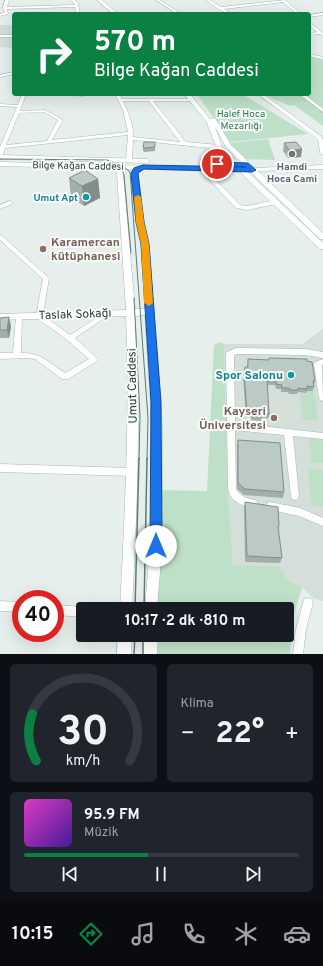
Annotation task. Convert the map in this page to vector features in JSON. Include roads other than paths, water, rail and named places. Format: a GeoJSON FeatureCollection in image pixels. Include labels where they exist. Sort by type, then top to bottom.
{"type":"FeatureCollection","features":[{"type":"Feature","properties":{"kind":"street"},"geometry":{"type":"LineString","coordinates":[[0,15],[7,13],[5,8],[7,0]]}},
{"type":"Feature","properties":{"kind":"street"},"geometry":{"type":"LineString","coordinates":[[73,0],[77,6],[78,12]]}},
{"type":"Feature","properties":{"kind":"street"},"geometry":{"type":"LineString","coordinates":[[99,0],[114,12]]}},
{"type":"Feature","properties":{"kind":"street"},"geometry":{"type":"LineString","coordinates":[[105,0],[120,12]]}},
{"type":"Feature","properties":{"kind":"street"},"geometry":{"type":"LineString","coordinates":[[158,0],[176,12]]}},
{"type":"Feature","properties":{"kind":"street"},"geometry":{"type":"LineString","coordinates":[[208,0],[226,12]]}},
{"type":"Feature","properties":{"kind":"street"},"geometry":{"type":"LineString","coordinates":[[252,0],[256,4]]}},
{"type":"Feature","properties":{"kind":"street"},"geometry":{"type":"LineString","coordinates":[[219,8],[284,1],[297,12]]}},
{"type":"Feature","properties":{"kind":"street"},"geometry":{"type":"LineString","coordinates":[[5,8],[77,6]]}},
{"type":"Feature","properties":{"kind":"street"},"geometry":{"type":"LineString","coordinates":[[311,16],[323,15]]}},
{"type":"Feature","properties":{"kind":"street"},"geometry":{"type":"LineString","coordinates":[[311,25],[322,34]]}},
{"type":"Feature","properties":{"kind":"street"},"geometry":{"type":"LineString","coordinates":[[311,34],[322,34]]}},
{"type":"Feature","properties":{"kind":"street"},"geometry":{"type":"LineString","coordinates":[[0,36],[12,36]]}},
{"type":"Feature","properties":{"kind":"street"},"geometry":{"type":"LineString","coordinates":[[311,55],[323,58]]}},
{"type":"Feature","properties":{"kind":"street"},"geometry":{"type":"LineString","coordinates":[[0,76],[12,73]]}},
{"type":"Feature","properties":{"kind":"street"},"geometry":{"type":"LineString","coordinates":[[0,156],[23,96]]}},
{"type":"Feature","properties":{"kind":"street"},"geometry":{"type":"LineString","coordinates":[[118,96],[127,114],[131,136],[129,160]]}},
{"type":"Feature","properties":{"kind":"street"},"geometry":{"type":"LineString","coordinates":[[263,96],[322,137],[323,153]]}},
{"type":"Feature","properties":{"kind":"street"},"geometry":{"type":"LineString","coordinates":[[304,96],[323,111]]}},
{"type":"Feature","properties":{"kind":"street"},"geometry":{"type":"LineString","coordinates":[[120,100],[150,100],[193,97]]}},
{"type":"Feature","properties":{"kind":"street"},"geometry":{"type":"LineString","coordinates":[[193,97],[209,121],[221,149],[224,159],[217,164]]}},
{"type":"Feature","properties":{"kind":"street"},"geometry":{"type":"LineString","coordinates":[[193,97],[214,120],[228,146],[244,167],[276,202],[323,247]]}},
{"type":"Feature","properties":{"kind":"street"},"geometry":{"type":"LineString","coordinates":[[150,100],[184,143]]}},
{"type":"Feature","properties":{"kind":"street"},"geometry":{"type":"LineString","coordinates":[[0,105],[20,106]]}},
{"type":"Feature","properties":{"kind":"street"},"geometry":{"type":"LineString","coordinates":[[17,112],[45,111],[61,120],[49,141]]}},
{"type":"Feature","properties":{"kind":"street"},"geometry":{"type":"LineString","coordinates":[[3,147],[49,141],[131,136],[221,149],[264,181],[323,237]]}},
{"type":"Feature","properties":{"kind":"street","name":"Bilge Kağan Caddesi"},"geometry":{"type":"LineString","coordinates":[[0,156],[129,160],[274,168],[323,166]]}},
{"type":"Feature","properties":{"kind":"street","name":"Bilge Kağan Caddesi"},"geometry":{"type":"LineString","coordinates":[[0,164],[202,169],[323,166]]}},
{"type":"Feature","properties":{"kind":"street","name":"Umut Caddesi"},"geometry":{"type":"LineString","coordinates":[[113,166],[120,173],[131,309],[133,393],[132,472],[126,602]]}},
{"type":"Feature","properties":{"kind":"street","name":"Umut Caddesi"},"geometry":{"type":"LineString","coordinates":[[143,167],[136,170],[134,176],[140,222],[145,244],[157,426],[156,546],[152,602]]}},
{"type":"Feature","properties":{"kind":"street"},"geometry":{"type":"LineString","coordinates":[[264,181],[264,171],[274,168]]}},
{"type":"Feature","properties":{"kind":"street"},"geometry":{"type":"LineString","coordinates":[[202,169],[238,207],[246,208],[276,202]]}},
{"type":"Feature","properties":{"kind":"street"},"geometry":{"type":"LineString","coordinates":[[0,207],[10,203]]}},
{"type":"Feature","properties":{"kind":"street"},"geometry":{"type":"LineString","coordinates":[[0,237],[46,278],[40,313],[94,359],[65,377],[37,357],[17,355],[0,356]]}},
{"type":"Feature","properties":{"kind":"street","name":"Taslak Sokağı"},"geometry":{"type":"LineString","coordinates":[[0,311],[40,313],[109,313],[131,309]]}},
{"type":"Feature","properties":{"kind":"street","name":"Taslak Sokağı"},"geometry":{"type":"LineString","coordinates":[[0,317],[19,317],[40,313],[149,309]]}},
{"type":"Feature","properties":{"kind":"street"},"geometry":{"type":"LineString","coordinates":[[70,338],[109,313]]}},
{"type":"Feature","properties":{"kind":"street"},"geometry":{"type":"LineString","coordinates":[[17,355],[19,317]]}},
{"type":"Feature","properties":{"kind":"street"},"geometry":{"type":"LineString","coordinates":[[323,355],[305,352],[236,351],[230,355],[232,489],[236,497],[247,503],[300,512],[323,522]]}},
{"type":"Feature","properties":{"kind":"street"},"geometry":{"type":"LineString","coordinates":[[323,362],[318,363],[318,365],[323,398]]}},
{"type":"Feature","properties":{"kind":"street"},"geometry":{"type":"LineString","coordinates":[[231,426],[323,436]]}},
{"type":"Feature","properties":{"kind":"street"},"geometry":{"type":"LineString","coordinates":[[288,432],[295,496]]}},
{"type":"Feature","properties":{"kind":"street"},"geometry":{"type":"LineString","coordinates":[[0,468],[132,472]]}},
{"type":"Feature","properties":{"kind":"street"},"geometry":{"type":"LineString","coordinates":[[298,654],[301,628],[308,603]]}},
{"type":"Feature","properties":{"kind":"street"},"geometry":{"type":"LineString","coordinates":[[0,606],[12,607]]}},
{"type":"Feature","properties":{"kind":"street"},"geometry":{"type":"LineString","coordinates":[[64,611],[76,612]]}},
{"type":"Feature","properties":{"kind":"street"},"geometry":{"type":"LineString","coordinates":[[124,654],[125,642]]}},
{"type":"Feature","properties":{"kind":"street"},"geometry":{"type":"LineString","coordinates":[[150,654],[151,642]]}},
{"type":"Feature","properties":{"kind":"tram line"},"geometry":{"type":"LineString","coordinates":[[0,159],[107,160],[123,166],[130,172],[148,418],[147,459]]}},
{"type":"Feature","properties":{"kind":"tram line"},"geometry":{"type":"LineString","coordinates":[[121,168],[124,175],[131,253]]}},
{"type":"Feature","properties":{"kind":"tram line"},"geometry":{"type":"LineString","coordinates":[[134,298],[140,416],[139,459]]}},
{"type":"Feature","properties":{"kind":"tram line"},"geometry":{"type":"LineString","coordinates":[[135,602],[139,458]]}},
{"type":"Feature","properties":{"kind":"tram line"},"geometry":{"type":"LineString","coordinates":[[144,602],[147,458]]}},
{"type":"Feature","properties":{"kind":"tram line"},"geometry":{"type":"LineString","coordinates":[[134,654],[135,642]]}},
{"type":"Feature","properties":{"kind":"tram line"},"geometry":{"type":"LineString","coordinates":[[143,642],[143,654]]}},
{"type":"Feature","properties":{"kind":"place","name":"Hamdi Hoca Cami"},"geometry":{"type":"Point","coordinates":[292,154]}},
{"type":"Feature","properties":{"kind":"place","name":"Umut Apt"},"geometry":{"type":"Point","coordinates":[86,197]}},
{"type":"Feature","properties":{"kind":"place","name":"Karamercan kütüphanesi"},"geometry":{"type":"Point","coordinates":[43,249]}},
{"type":"Feature","properties":{"kind":"place","name":"Spor Salonu"},"geometry":{"type":"Point","coordinates":[291,375]}},
{"type":"Feature","properties":{"kind":"place","name":"Kayseri Üniversitesi"},"geometry":{"type":"Point","coordinates":[274,418]}},
{"type":"Feature","properties":{"kind":"park label","name":"Halef Hoca Mezarlığı"},"geometry":{"type":"Point","coordinates":[241,118]}}]}
